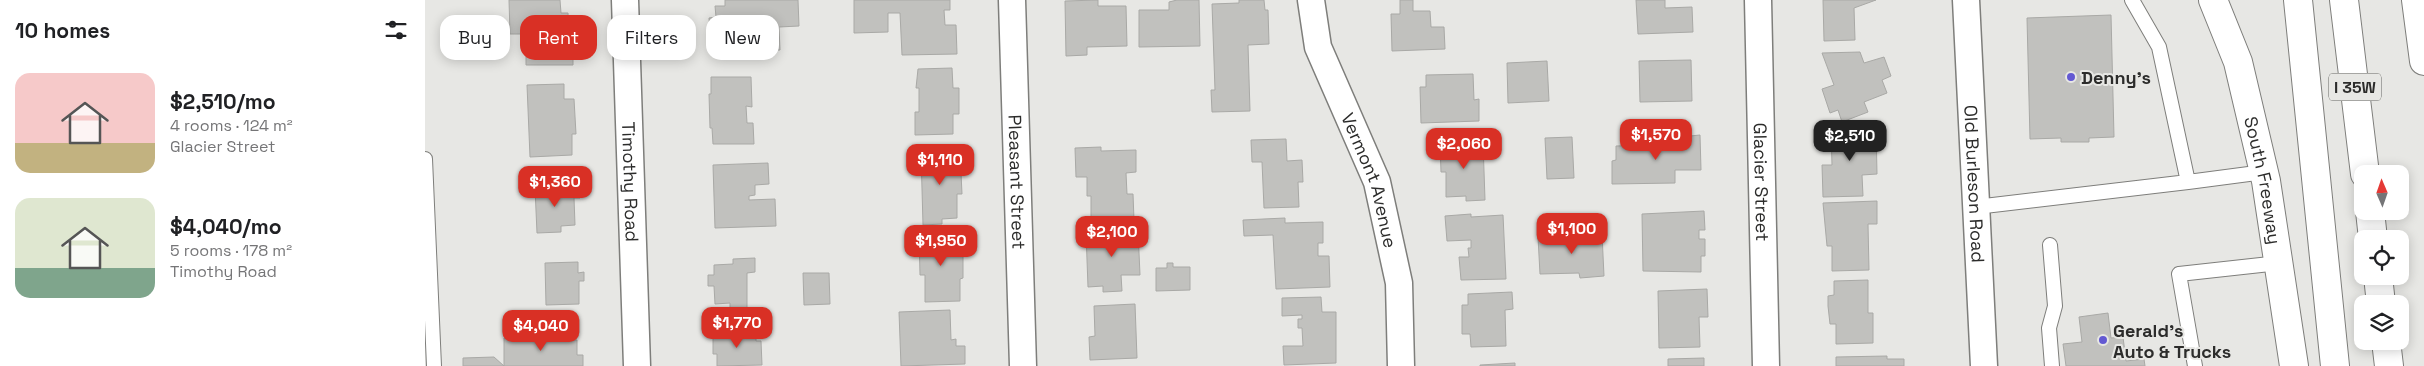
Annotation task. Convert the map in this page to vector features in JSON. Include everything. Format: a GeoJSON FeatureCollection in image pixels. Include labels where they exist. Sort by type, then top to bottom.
{"type":"FeatureCollection","features":[{"type":"Feature","properties":{"kind":"main road","name":"South Freeway"},"geometry":{"type":"LineString","coordinates":[[2213,0],[2238,62],[2264,172],[2294,366]]}},
{"type":"Feature","properties":{"kind":"main road"},"geometry":{"type":"LineString","coordinates":[[2298,0],[2335,366]]}},
{"type":"Feature","properties":{"kind":"main road","name":"I 35W"},"geometry":{"type":"LineString","coordinates":[[2344,0],[2364,165]]}},
{"type":"Feature","properties":{"kind":"main road"},"geometry":{"type":"LineString","coordinates":[[2416,0],[2424,61]]}},
{"type":"Feature","properties":{"kind":"main road"},"geometry":{"type":"LineString","coordinates":[[2387,350],[2389,366]]}},
{"type":"Feature","properties":{"kind":"street","name":"Timothy Road"},"geometry":{"type":"LineString","coordinates":[[625,0],[637,366]]}},
{"type":"Feature","properties":{"kind":"street","name":"Pleasant Street"},"geometry":{"type":"LineString","coordinates":[[1013,0],[1023,366]]}},
{"type":"Feature","properties":{"kind":"street","name":"Vermont Avenue"},"geometry":{"type":"LineString","coordinates":[[1311,0],[1318,47],[1377,182],[1399,283],[1401,366]]}},
{"type":"Feature","properties":{"kind":"street","name":"Glacier Street"},"geometry":{"type":"LineString","coordinates":[[1758,0],[1766,366]]}},
{"type":"Feature","properties":{"kind":"street","name":"Old Burleson Road"},"geometry":{"type":"LineString","coordinates":[[1966,0],[1984,366]]}},
{"type":"Feature","properties":{"kind":"lane"},"geometry":{"type":"LineString","coordinates":[[2132,0],[2159,47],[2188,182]]}},
{"type":"Feature","properties":{"kind":"lane"},"geometry":{"type":"LineString","coordinates":[[425,159],[434,366]]}},
{"type":"Feature","properties":{"kind":"lane"},"geometry":{"type":"LineString","coordinates":[[1976,207],[2264,172]]}},
{"type":"Feature","properties":{"kind":"lane"},"geometry":{"type":"LineString","coordinates":[[2050,245],[2055,306],[2049,328],[2052,366]]}},
{"type":"Feature","properties":{"kind":"lane"},"geometry":{"type":"LineString","coordinates":[[2195,366],[2179,274],[2279,263]]}},
{"type":"Feature","properties":{"kind":"building"},"geometry":{"type":"Polygon","coordinates":[[[509,0],[560,0],[561,13],[568,13],[568,15],[520,15],[520,34],[510,34],[509,0]]]}},
{"type":"Feature","properties":{"kind":"building"},"geometry":{"type":"Polygon","coordinates":[[[725,0],[798,0],[799,26],[779,27],[779,15],[716,15],[715,6],[725,6],[725,0]]]}},
{"type":"Feature","properties":{"kind":"building"},"geometry":{"type":"Polygon","coordinates":[[[854,0],[950,0],[950,10],[944,10],[945,25],[956,25],[957,54],[902,55],[900,13],[888,13],[888,32],[854,33],[854,0]]]}},
{"type":"Feature","properties":{"kind":"building"},"geometry":{"type":"Polygon","coordinates":[[[1098,0],[1098,6],[1126,6],[1127,46],[1087,47],[1087,55],[1066,56],[1065,1],[1098,0]]]}},
{"type":"Feature","properties":{"kind":"building"},"geometry":{"type":"Polygon","coordinates":[[[1199,0],[1200,46],[1139,47],[1139,10],[1169,10],[1169,2],[1199,0]]]}},
{"type":"Feature","properties":{"kind":"building"},"geometry":{"type":"Polygon","coordinates":[[[1239,0],[1264,0],[1265,10],[1268,10],[1269,44],[1248,45],[1250,111],[1212,112],[1211,90],[1215,90],[1212,4],[1239,3],[1239,0]]]}},
{"type":"Feature","properties":{"kind":"building"},"geometry":{"type":"Polygon","coordinates":[[[1400,0],[1413,0],[1413,11],[1430,11],[1431,27],[1444,27],[1445,49],[1392,51],[1391,14],[1400,14],[1400,0]]]}},
{"type":"Feature","properties":{"kind":"building"},"geometry":{"type":"Polygon","coordinates":[[[1636,0],[1665,0],[1665,8],[1692,7],[1693,32],[1638,34],[1636,0]]]}},
{"type":"Feature","properties":{"kind":"building"},"geometry":{"type":"Polygon","coordinates":[[[1823,0],[1876,0],[1854,8],[1855,40],[1824,41],[1823,0]]]}},
{"type":"Feature","properties":{"kind":"building","name":"Denny's"},"geometry":{"type":"Polygon","coordinates":[[[2111,15],[2114,137],[2089,138],[2089,142],[2061,142],[2061,138],[2030,139],[2027,18],[2111,15]]]}},
{"type":"Feature","properties":{"kind":"building"},"geometry":{"type":"Polygon","coordinates":[[[1860,52],[1864,63],[1884,57],[1891,76],[1882,80],[1887,93],[1864,102],[1868,112],[1842,122],[1838,110],[1830,113],[1822,89],[1834,85],[1822,53],[1860,52]]]}},
{"type":"Feature","properties":{"kind":"building"},"geometry":{"type":"Polygon","coordinates":[[[526,60],[573,60],[573,65],[526,65],[526,60]]]}},
{"type":"Feature","properties":{"kind":"building"},"geometry":{"type":"Polygon","coordinates":[[[1691,60],[1692,101],[1640,102],[1639,61],[1691,60]]]}},
{"type":"Feature","properties":{"kind":"building"},"geometry":{"type":"Polygon","coordinates":[[[1547,61],[1549,101],[1508,103],[1507,63],[1547,61]]]}},
{"type":"Feature","properties":{"kind":"building"},"geometry":{"type":"Polygon","coordinates":[[[952,68],[953,88],[959,88],[959,114],[953,114],[953,134],[915,135],[915,112],[919,112],[919,88],[916,88],[918,69],[952,68]]]}},
{"type":"Feature","properties":{"kind":"building"},"geometry":{"type":"Polygon","coordinates":[[[1473,74],[1474,100],[1479,99],[1479,121],[1421,123],[1420,87],[1426,87],[1426,75],[1473,74]]]}},
{"type":"Feature","properties":{"kind":"building"},"geometry":{"type":"Polygon","coordinates":[[[711,77],[751,77],[752,107],[746,106],[747,123],[753,123],[754,144],[713,144],[712,128],[710,128],[709,94],[711,94],[711,77]]]}},
{"type":"Feature","properties":{"kind":"building"},"geometry":{"type":"Polygon","coordinates":[[[564,84],[564,99],[574,99],[576,134],[572,134],[572,155],[530,157],[527,85],[564,84]]]}},
{"type":"Feature","properties":{"kind":"building"},"geometry":{"type":"Polygon","coordinates":[[[1876,127],[1877,174],[1862,175],[1863,196],[1823,197],[1822,165],[1832,165],[1831,129],[1876,127]]]}},
{"type":"Feature","properties":{"kind":"building"},"geometry":{"type":"Polygon","coordinates":[[[1700,135],[1701,170],[1675,170],[1675,183],[1612,184],[1612,161],[1616,160],[1616,146],[1661,145],[1661,139],[1700,135]]]}},
{"type":"Feature","properties":{"kind":"building"},"geometry":{"type":"Polygon","coordinates":[[[1572,137],[1574,178],[1547,179],[1545,138],[1572,137]]]}},
{"type":"Feature","properties":{"kind":"building"},"geometry":{"type":"Polygon","coordinates":[[[1286,139],[1287,161],[1302,160],[1303,182],[1298,182],[1299,207],[1264,208],[1262,162],[1252,162],[1251,140],[1286,139]]]}},
{"type":"Feature","properties":{"kind":"building"},"geometry":{"type":"Polygon","coordinates":[[[1483,142],[1485,200],[1466,201],[1466,196],[1446,197],[1446,172],[1441,172],[1440,143],[1483,142]]]}},
{"type":"Feature","properties":{"kind":"building"},"geometry":{"type":"Polygon","coordinates":[[[1101,147],[1101,151],[1136,150],[1136,172],[1126,173],[1127,194],[1133,194],[1134,220],[1091,221],[1091,196],[1087,196],[1087,177],[1076,177],[1075,148],[1101,147]]]}},
{"type":"Feature","properties":{"kind":"building"},"geometry":{"type":"Polygon","coordinates":[[[960,152],[962,194],[957,194],[957,218],[942,219],[942,224],[923,225],[921,153],[960,152]]]}},
{"type":"Feature","properties":{"kind":"building"},"geometry":{"type":"Polygon","coordinates":[[[768,163],[769,184],[755,185],[755,195],[749,196],[749,200],[775,199],[776,226],[715,228],[713,165],[768,163]]]}},
{"type":"Feature","properties":{"kind":"building"},"geometry":{"type":"Polygon","coordinates":[[[580,186],[580,198],[574,198],[575,225],[561,226],[561,232],[537,233],[535,188],[580,186]]]}},
{"type":"Feature","properties":{"kind":"building"},"geometry":{"type":"Polygon","coordinates":[[[1877,201],[1877,224],[1868,224],[1869,270],[1832,271],[1832,246],[1827,246],[1823,203],[1877,201]]]}},
{"type":"Feature","properties":{"kind":"building"},"geometry":{"type":"Polygon","coordinates":[[[1704,211],[1705,230],[1699,230],[1699,239],[1705,239],[1705,256],[1701,256],[1701,272],[1643,271],[1642,214],[1704,211]]]}},
{"type":"Feature","properties":{"kind":"building"},"geometry":{"type":"Polygon","coordinates":[[[1471,214],[1471,217],[1503,215],[1506,279],[1461,280],[1459,257],[1469,257],[1468,248],[1471,248],[1471,240],[1447,241],[1445,216],[1471,214]]]}},
{"type":"Feature","properties":{"kind":"building"},"geometry":{"type":"Polygon","coordinates":[[[1285,218],[1285,223],[1323,222],[1323,243],[1318,243],[1318,256],[1329,256],[1330,287],[1276,289],[1273,235],[1244,236],[1243,220],[1285,218]]]}},
{"type":"Feature","properties":{"kind":"building"},"geometry":{"type":"Polygon","coordinates":[[[1138,230],[1140,275],[1121,275],[1122,291],[1103,292],[1103,286],[1088,287],[1086,232],[1138,230]]]}},
{"type":"Feature","properties":{"kind":"building"},"geometry":{"type":"Polygon","coordinates":[[[919,233],[953,233],[953,246],[958,246],[959,256],[963,256],[960,301],[925,302],[925,275],[920,275],[919,233]]]}},
{"type":"Feature","properties":{"kind":"building"},"geometry":{"type":"Polygon","coordinates":[[[1602,234],[1604,276],[1580,278],[1579,273],[1540,274],[1538,237],[1602,234]]]}},
{"type":"Feature","properties":{"kind":"building"},"geometry":{"type":"Polygon","coordinates":[[[755,258],[755,272],[747,273],[747,310],[730,310],[730,303],[715,304],[714,286],[708,286],[708,275],[714,275],[714,265],[733,264],[733,259],[755,258]]]}},
{"type":"Feature","properties":{"kind":"building"},"geometry":{"type":"Polygon","coordinates":[[[578,262],[578,273],[584,272],[584,281],[579,281],[579,304],[546,305],[545,263],[578,262]]]}},
{"type":"Feature","properties":{"kind":"building"},"geometry":{"type":"Polygon","coordinates":[[[1167,263],[1173,263],[1173,267],[1190,267],[1190,290],[1156,291],[1156,268],[1167,268],[1167,263]]]}},
{"type":"Feature","properties":{"kind":"building"},"geometry":{"type":"Polygon","coordinates":[[[803,273],[829,273],[830,304],[804,305],[803,273]]]}},
{"type":"Feature","properties":{"kind":"building"},"geometry":{"type":"Polygon","coordinates":[[[1868,280],[1868,313],[1873,313],[1873,343],[1836,344],[1836,324],[1830,324],[1828,306],[1828,296],[1834,295],[1834,281],[1868,280]]]}},
{"type":"Feature","properties":{"kind":"building"},"geometry":{"type":"Polygon","coordinates":[[[1707,289],[1708,317],[1699,317],[1700,347],[1659,348],[1658,291],[1707,289]]]}},
{"type":"Feature","properties":{"kind":"building"},"geometry":{"type":"Polygon","coordinates":[[[1512,292],[1513,309],[1505,310],[1506,346],[1471,347],[1470,334],[1462,334],[1462,305],[1468,305],[1468,294],[1512,292]]]}},
{"type":"Feature","properties":{"kind":"building"},"geometry":{"type":"Polygon","coordinates":[[[1321,297],[1322,312],[1336,312],[1336,363],[1284,365],[1283,346],[1303,346],[1302,328],[1298,328],[1298,319],[1302,319],[1302,315],[1282,316],[1282,298],[1321,297]]]}},
{"type":"Feature","properties":{"kind":"building"},"geometry":{"type":"Polygon","coordinates":[[[1135,304],[1137,358],[1090,360],[1089,337],[1095,336],[1094,306],[1135,304]]]}},
{"type":"Feature","properties":{"kind":"building"},"geometry":{"type":"Polygon","coordinates":[[[950,310],[951,340],[956,339],[956,346],[965,346],[965,364],[901,366],[899,312],[950,310]]]}},
{"type":"Feature","properties":{"kind":"building","name":"Gerald's Auto & Trucks"},"geometry":{"type":"Polygon","coordinates":[[[2108,313],[2111,338],[2123,337],[2126,361],[2144,359],[2145,366],[2066,366],[2063,344],[2082,342],[2079,317],[2108,313]]]}},
{"type":"Feature","properties":{"kind":"building"},"geometry":{"type":"Polygon","coordinates":[[[756,332],[756,341],[761,341],[762,365],[717,366],[717,354],[713,354],[713,334],[756,332]]]}},
{"type":"Feature","properties":{"kind":"building"},"geometry":{"type":"Polygon","coordinates":[[[554,336],[555,341],[577,340],[577,355],[583,355],[583,366],[504,366],[504,338],[554,336]]]}},
{"type":"Feature","properties":{"kind":"building"},"geometry":{"type":"Polygon","coordinates":[[[1887,356],[1887,359],[1904,359],[1904,366],[1836,366],[1836,357],[1887,356]]]}},
{"type":"Feature","properties":{"kind":"building"},"geometry":{"type":"Polygon","coordinates":[[[494,357],[504,366],[463,366],[463,358],[494,357]]]}},
{"type":"Feature","properties":{"kind":"building"},"geometry":{"type":"Polygon","coordinates":[[[1704,358],[1704,366],[1668,366],[1668,359],[1704,358]]]}},
{"type":"Feature","properties":{"kind":"building"},"geometry":{"type":"Polygon","coordinates":[[[1515,363],[1515,366],[1480,366],[1480,365],[1515,363]]]}},
{"type":"Feature","properties":{"kind":"place","name":"Denny's"},"geometry":{"type":"Point","coordinates":[2071,77]}},
{"type":"Feature","properties":{"kind":"place","name":"Gerald's Auto & Trucks"},"geometry":{"type":"Point","coordinates":[2103,340]}}]}
